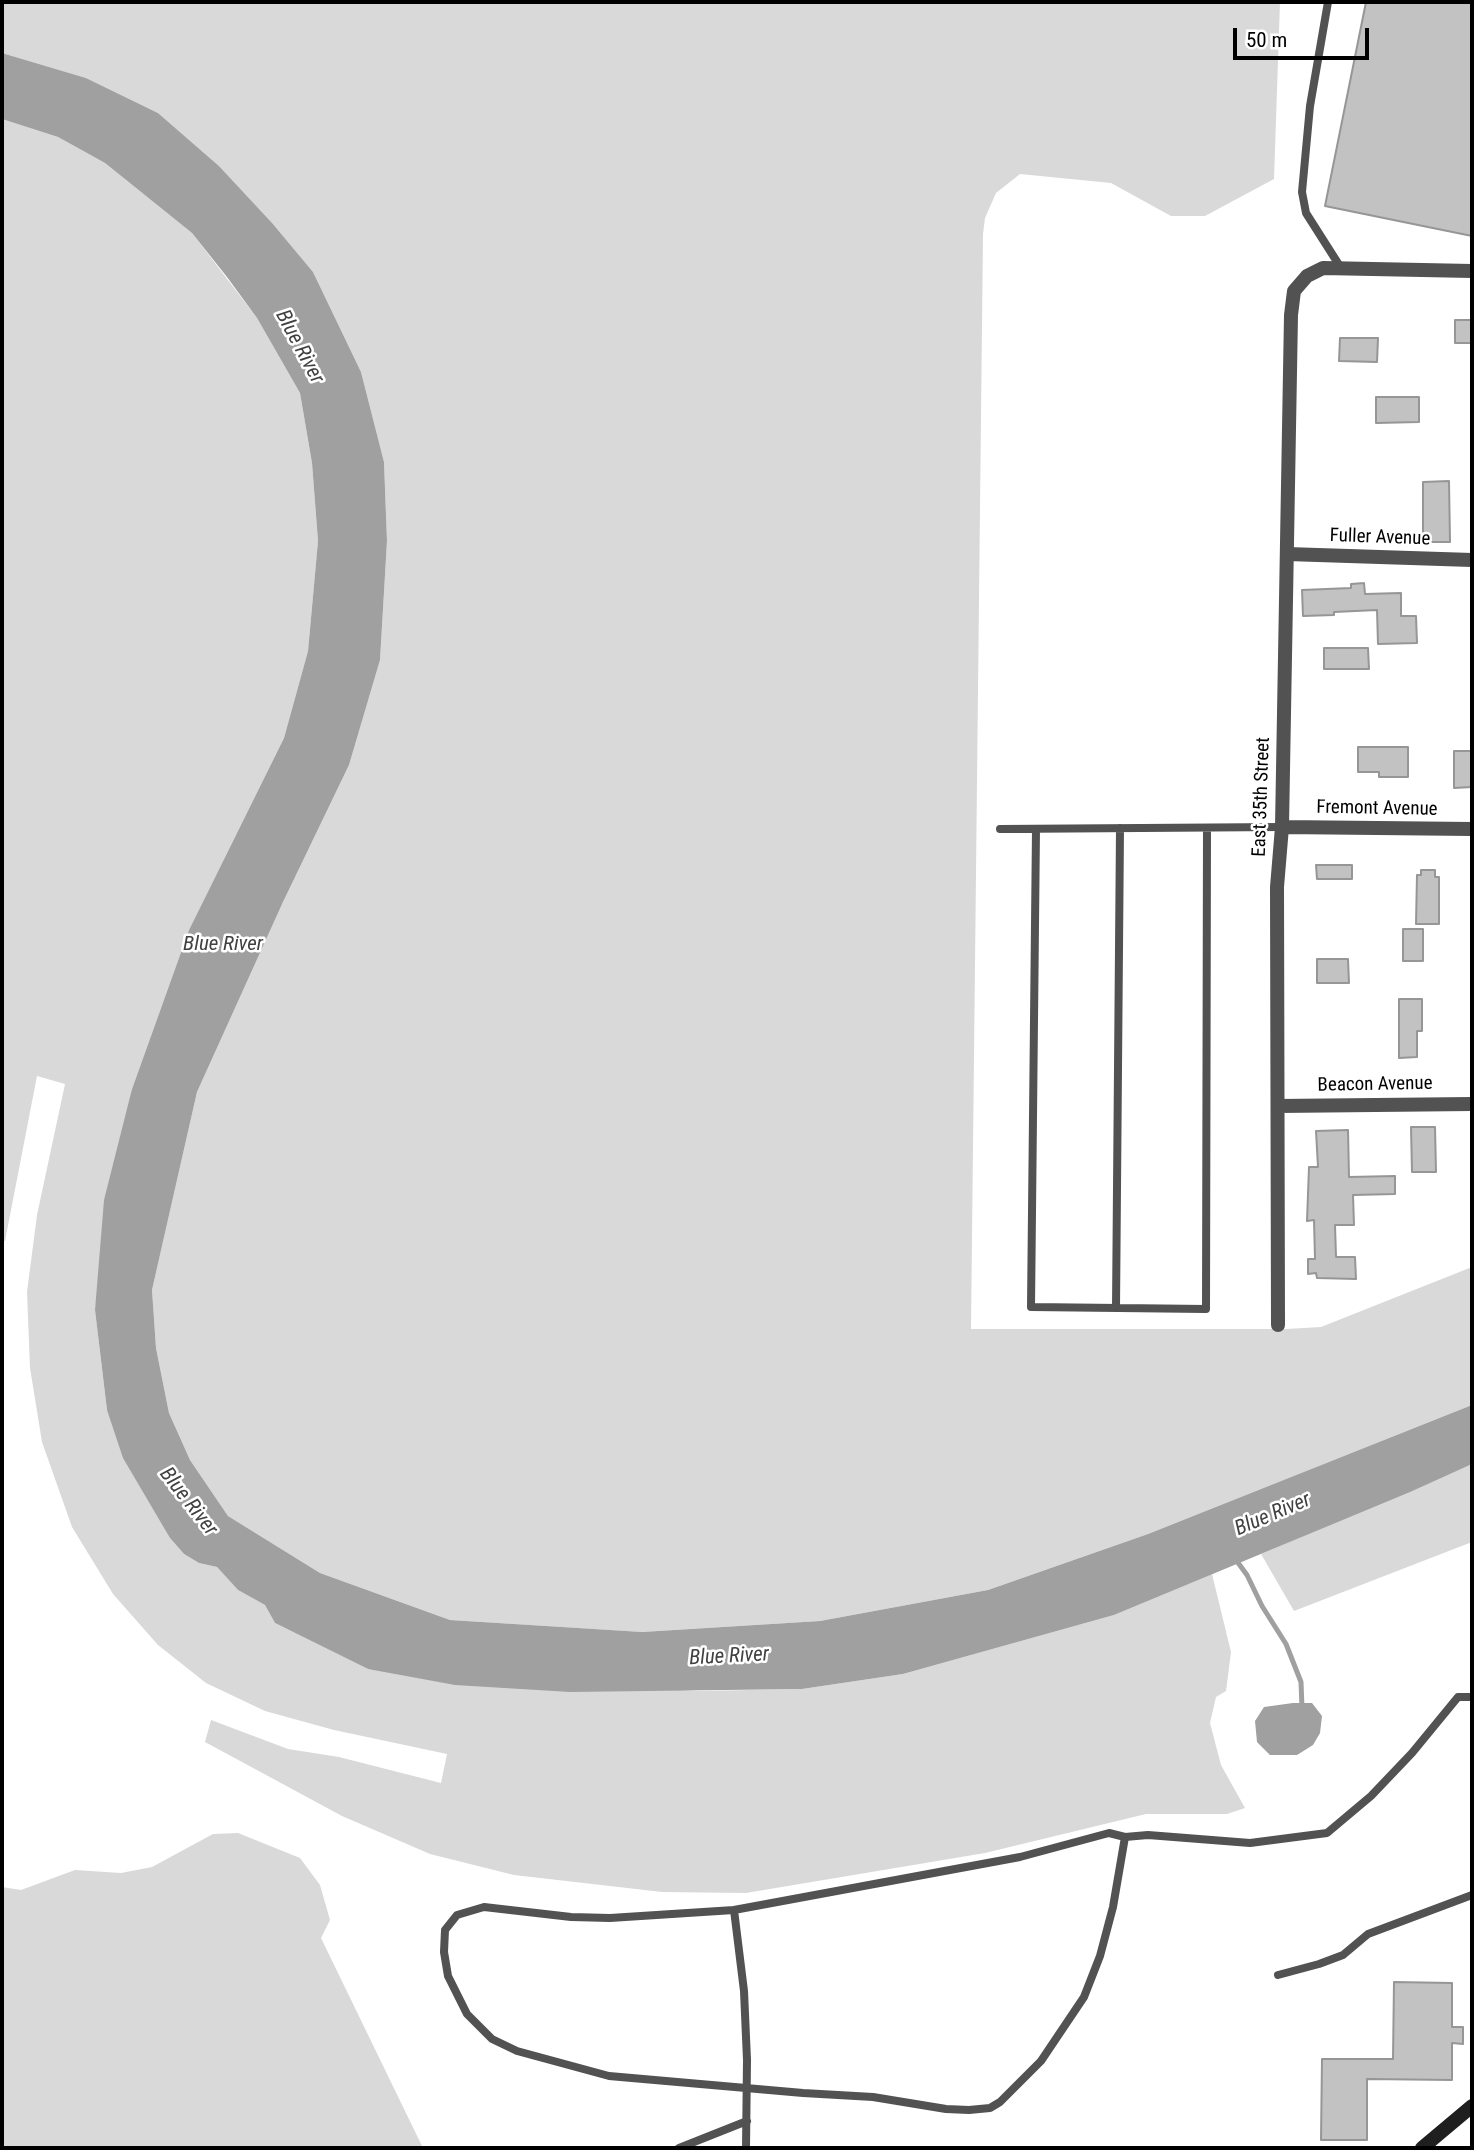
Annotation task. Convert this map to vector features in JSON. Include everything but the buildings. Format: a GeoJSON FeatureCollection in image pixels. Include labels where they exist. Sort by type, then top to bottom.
{"type":"FeatureCollection","features":[{"type":"Feature","properties":{"kind":"main road"},"geometry":{"type":"LineString","coordinates":[[1422,2148],[1472,2106]]}},
{"type":"Feature","properties":{"kind":"street","name":"East 35th Street"},"geometry":{"type":"LineString","coordinates":[[1278,1325],[1277,887],[1282,827],[1292,315],[1294,291],[1307,276],[1323,268],[1341,268]]}},
{"type":"Feature","properties":{"kind":"street"},"geometry":{"type":"LineString","coordinates":[[1341,268],[1472,271]]}},
{"type":"Feature","properties":{"kind":"street","name":"Fuller Avenue"},"geometry":{"type":"LineString","coordinates":[[1287,554],[1472,560]]}},
{"type":"Feature","properties":{"kind":"street","name":"Fremont Avenue"},"geometry":{"type":"LineString","coordinates":[[1282,827],[1472,829]]}},
{"type":"Feature","properties":{"kind":"street","name":"Beacon Avenue"},"geometry":{"type":"LineString","coordinates":[[1278,1105],[1472,1104]]}},
{"type":"Feature","properties":{"kind":"lane"},"geometry":{"type":"LineString","coordinates":[[1328,2],[1310,106],[1302,192],[1306,213],[1341,268]]}},
{"type":"Feature","properties":{"kind":"lane"},"geometry":{"type":"LineString","coordinates":[[1000,829],[1282,827]]}},
{"type":"Feature","properties":{"kind":"lane"},"geometry":{"type":"LineString","coordinates":[[1116,1308],[1120,828]]}},
{"type":"Feature","properties":{"kind":"lane"},"geometry":{"type":"LineString","coordinates":[[1036,829],[1031,1307],[1206,1309],[1207,828]]}},
{"type":"Feature","properties":{"kind":"lane"},"geometry":{"type":"LineString","coordinates":[[1125,1838],[1100,1956],[1084,1997],[1041,2061],[1000,2102],[990,2108],[946,2109],[873,2097],[609,2076],[517,2051],[492,2039],[467,2014],[448,1976],[444,1952],[445,1930],[457,1915],[484,1907],[571,1917],[610,1918],[734,1910],[1020,1857],[1109,1833],[1125,1838],[1148,1835],[1250,1843],[1327,1833],[1379,1787],[1458,1697],[1472,1697]]}},
{"type":"Feature","properties":{"kind":"lane"},"geometry":{"type":"LineString","coordinates":[[1278,1975],[1343,1955],[1368,1934],[1472,1895]]}},
{"type":"Feature","properties":{"kind":"lane"},"geometry":{"type":"LineString","coordinates":[[734,1910],[744,1991],[746,2148]]}},
{"type":"Feature","properties":{"kind":"lane"},"geometry":{"type":"LineString","coordinates":[[679,2148],[747,2121]]}},
{"type":"Feature","properties":{"kind":"shaded area"},"geometry":{"type":"Polygon","coordinates":[[[2,2],[1280,2],[1274,179],[1205,216],[1171,216],[1111,183],[1020,174],[996,193],[985,218],[971,1329],[1321,1327],[1472,1267],[1472,1405],[1148,1534],[988,1590],[820,1621],[641,1632],[450,1620],[320,1573],[228,1516],[190,1460],[169,1413],[156,1348],[152,1290],[197,1092],[283,902],[349,765],[380,660],[387,541],[384,462],[361,372],[313,272],[219,166],[158,113],[86,78],[2,53],[2,2]]]}},
{"type":"Feature","properties":{"kind":"shaded area"},"geometry":{"type":"Polygon","coordinates":[[[2,119],[58,137],[105,163],[192,233],[257,318],[300,393],[312,463],[318,541],[308,651],[284,738],[189,930],[132,1089],[95,1310],[107,1410],[170,1538],[184,1554],[199,1563],[217,1567],[238,1590],[265,1605],[275,1623],[368,1669],[697,1691],[802,1689],[903,1674],[1114,1615],[1212,1574],[1231,1652],[1226,1691],[1216,1697],[1210,1723],[1221,1765],[1245,1808],[1227,1814],[1146,1814],[985,1853],[746,1893],[662,1892],[514,1875],[430,1854],[342,1816],[205,1742],[211,1720],[288,1749],[339,1757],[441,1783],[447,1754],[334,1730],[265,1711],[206,1683],[158,1645],[113,1594],[72,1527],[42,1442],[30,1368],[27,1292],[37,1215],[65,1084],[37,1076],[5,1241],[2,1241],[2,119]]]}},
{"type":"Feature","properties":{"kind":"shaded area"},"geometry":{"type":"Polygon","coordinates":[[[1472,1464],[1472,1542],[1294,1611],[1261,1554],[1472,1464]]]}},
{"type":"Feature","properties":{"kind":"shaded area"},"geometry":{"type":"Polygon","coordinates":[[[238,1833],[300,1858],[320,1885],[330,1920],[321,1938],[423,2148],[2,2148],[2,1887],[21,1890],[75,1870],[121,1873],[152,1867],[213,1834],[238,1833]]]}},
{"type":"Feature","properties":{"kind":"water","name":"Blue River"},"geometry":{"type":"Polygon","coordinates":[[[2,53],[86,78],[158,113],[219,166],[313,272],[361,372],[384,462],[387,541],[380,660],[349,765],[283,902],[197,1092],[152,1290],[156,1348],[169,1413],[190,1460],[228,1516],[320,1573],[450,1620],[642,1632],[820,1621],[988,1590],[1148,1534],[1472,1405],[1472,1464],[1114,1615],[903,1674],[802,1689],[570,1692],[455,1685],[368,1669],[275,1623],[265,1605],[238,1590],[217,1567],[199,1563],[184,1554],[170,1538],[123,1458],[107,1410],[95,1310],[104,1200],[132,1089],[189,930],[284,738],[308,651],[318,541],[312,463],[300,393],[257,318],[227,277],[192,233],[105,163],[58,137],[2,119],[2,53]]]}},
{"type":"Feature","properties":{"kind":"water"},"geometry":{"type":"Polygon","coordinates":[[[1312,1703],[1322,1716],[1320,1733],[1313,1745],[1297,1755],[1270,1755],[1257,1742],[1255,1721],[1264,1707],[1312,1703]]]}},
{"type":"Feature","properties":{"kind":"waterway"},"geometry":{"type":"LineString","coordinates":[[1236,1560],[1286,1644],[1301,1682],[1302,1708]]}}]}
